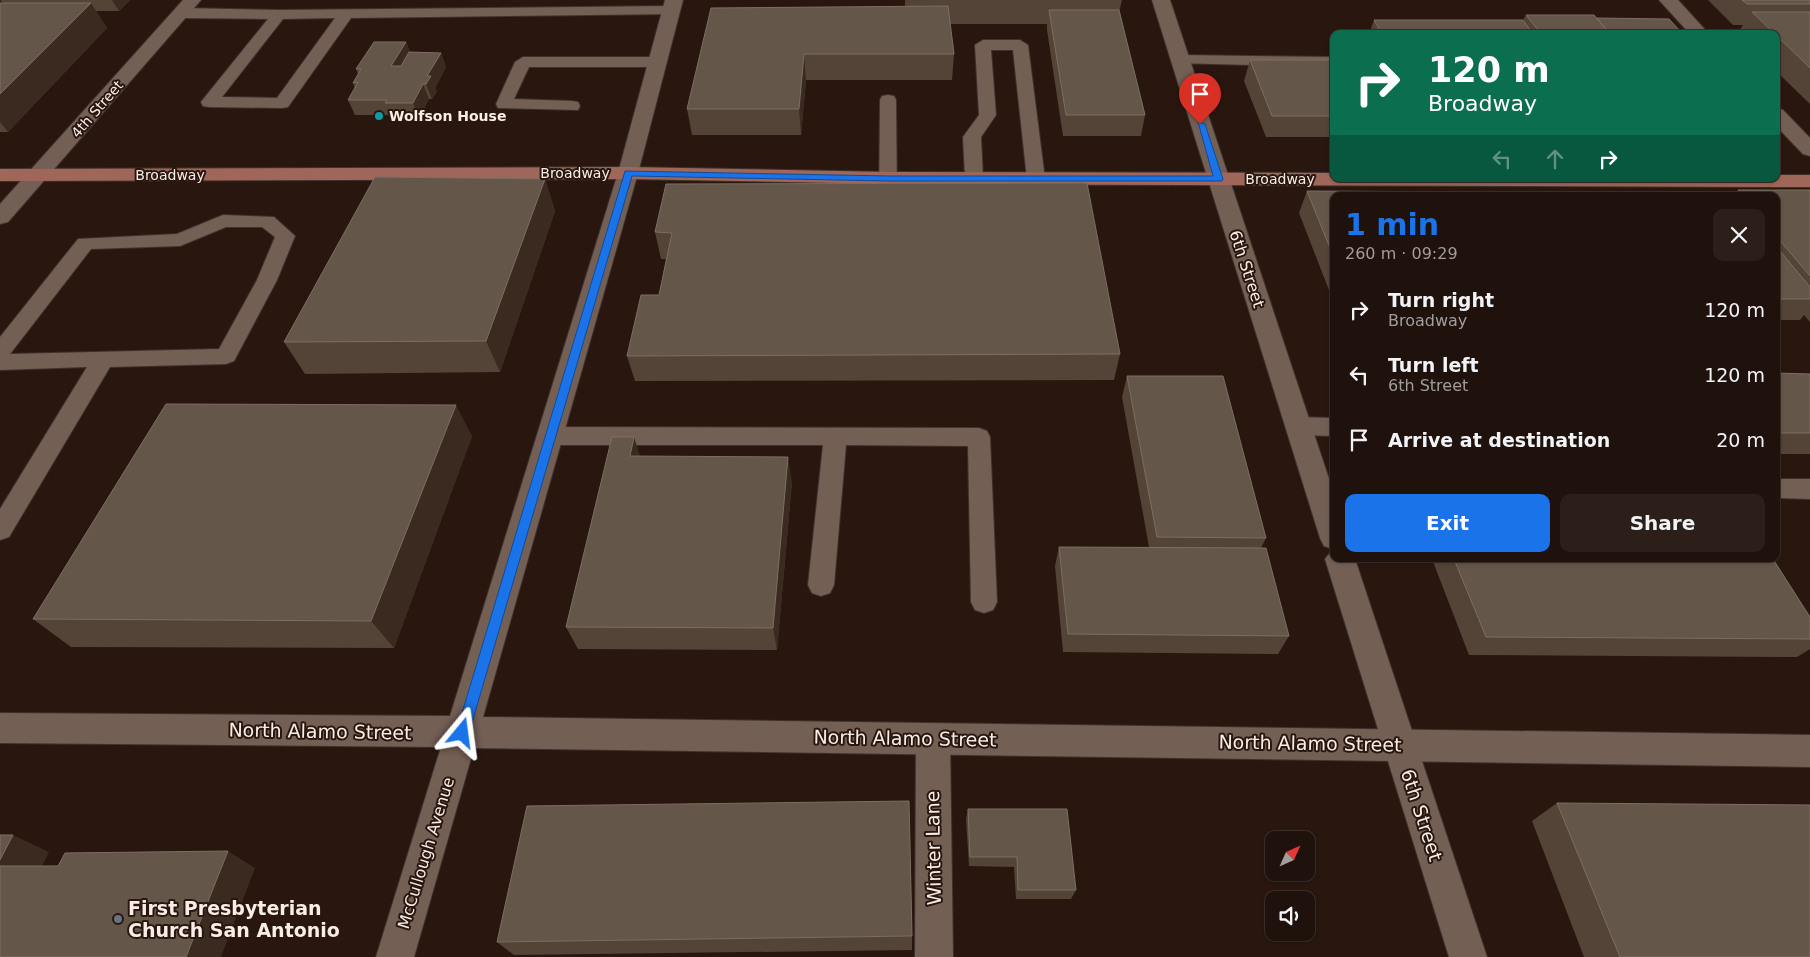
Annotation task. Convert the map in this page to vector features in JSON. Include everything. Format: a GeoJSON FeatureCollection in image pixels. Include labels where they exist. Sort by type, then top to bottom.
{"type":"FeatureCollection","features":[{"type":"Feature","properties":{"kind":"main road","name":"Broadway"},"geometry":{"type":"LineString","coordinates":[[0,175],[628,173],[889,178],[1330,179]]}},
{"type":"Feature","properties":{"kind":"main road","name":"Broadway"},"geometry":{"type":"LineString","coordinates":[[1780,180],[1810,181]]}},
{"type":"Feature","properties":{"kind":"street","name":"6th Street"},"geometry":{"type":"LineString","coordinates":[[1161,0],[1298,426],[1329,508]]}},
{"type":"Feature","properties":{"kind":"street"},"geometry":{"type":"LineString","coordinates":[[1668,0],[1696,30]]}},
{"type":"Feature","properties":{"kind":"street","name":"McCullough Avenue"},"geometry":{"type":"LineString","coordinates":[[395,957],[628,173],[672,6]]}},
{"type":"Feature","properties":{"kind":"street","name":"4th Street"},"geometry":{"type":"LineString","coordinates":[[0,217],[186,7]]}},
{"type":"Feature","properties":{"kind":"street"},"geometry":{"type":"LineString","coordinates":[[1780,118],[1810,150]]}},
{"type":"Feature","properties":{"kind":"street","name":"6th Street"},"geometry":{"type":"LineString","coordinates":[[1341,562],[1468,957]]}},
{"type":"Feature","properties":{"kind":"street","name":"North Alamo Street"},"geometry":{"type":"LineString","coordinates":[[0,728],[932,738],[1810,751]]}},
{"type":"Feature","properties":{"kind":"street","name":"Winter Lane"},"geometry":{"type":"LineString","coordinates":[[932,738],[934,957]]}},
{"type":"Feature","properties":{"kind":"lane"},"geometry":{"type":"LineString","coordinates":[[186,7],[279,15],[346,14],[417,6],[672,6]]}},
{"type":"Feature","properties":{"kind":"lane"},"geometry":{"type":"LineString","coordinates":[[279,15],[209,102],[282,103],[346,14]]}},
{"type":"Feature","properties":{"kind":"lane"},"geometry":{"type":"LineString","coordinates":[[974,178],[972,136],[988,115],[983,45],[1020,45],[1036,179]]}},
{"type":"Feature","properties":{"kind":"lane"},"geometry":{"type":"LineString","coordinates":[[1180,60],[1330,62]]}},
{"type":"Feature","properties":{"kind":"lane"},"geometry":{"type":"LineString","coordinates":[[572,106],[504,104],[523,62],[656,62]]}},
{"type":"Feature","properties":{"kind":"lane"},"geometry":{"type":"LineString","coordinates":[[888,100],[888,210]]}},
{"type":"Feature","properties":{"kind":"lane"},"geometry":{"type":"LineString","coordinates":[[0,352],[85,242],[180,240],[223,221],[267,221],[285,236],[267,280],[226,356],[0,362]]}},
{"type":"Feature","properties":{"kind":"lane"},"geometry":{"type":"LineString","coordinates":[[0,530],[104,360]]}},
{"type":"Feature","properties":{"kind":"lane"},"geometry":{"type":"LineString","coordinates":[[1298,426],[1330,427]]}},
{"type":"Feature","properties":{"kind":"lane"},"geometry":{"type":"LineString","coordinates":[[551,436],[978,437],[984,602]]}},
{"type":"Feature","properties":{"kind":"lane"},"geometry":{"type":"LineString","coordinates":[[821,585],[835,437]]}},
{"type":"Feature","properties":{"kind":"lane"},"geometry":{"type":"LineString","coordinates":[[1780,488],[1810,489]]}},
{"type":"Feature","properties":{"kind":"building"},"geometry":{"type":"Polygon","coordinates":[[[1742,0],[1810,0],[1810,4],[1747,4],[1742,0]]]}},
{"type":"Feature","properties":{"kind":"building"},"geometry":{"type":"Polygon","coordinates":[[[0,3],[91,3],[0,94],[0,3]]]}},
{"type":"Feature","properties":{"kind":"building"},"geometry":{"type":"Polygon","coordinates":[[[948,6],[954,54],[804,54],[799,109],[687,109],[711,8],[948,6]]]}},
{"type":"Feature","properties":{"kind":"building"},"geometry":{"type":"Polygon","coordinates":[[[1049,10],[1119,10],[1145,115],[1066,115],[1049,10]]]}},
{"type":"Feature","properties":{"kind":"building"},"geometry":{"type":"Polygon","coordinates":[[[1752,12],[1810,12],[1810,68],[1780,39],[1780,30],[1771,30],[1752,12]]]}},
{"type":"Feature","properties":{"kind":"building"},"geometry":{"type":"Polygon","coordinates":[[[1526,15],[1594,15],[1607,30],[1538,30],[1526,15]]]}},
{"type":"Feature","properties":{"kind":"building"},"geometry":{"type":"Polygon","coordinates":[[[1597,18],[1669,19],[1679,30],[1607,30],[1597,18]]]}},
{"type":"Feature","properties":{"kind":"building"},"geometry":{"type":"Polygon","coordinates":[[[1374,20],[1523,20],[1530,30],[1380,30],[1374,20]]]}},
{"type":"Feature","properties":{"kind":"building"},"geometry":{"type":"Polygon","coordinates":[[[374,42],[406,42],[391,66],[401,66],[409,52],[441,53],[427,76],[431,76],[426,84],[423,84],[413,103],[385,103],[387,100],[348,100],[358,82],[353,83],[361,69],[356,69],[374,42]]]}},
{"type":"Feature","properties":{"kind":"building"},"geometry":{"type":"Polygon","coordinates":[[[1250,60],[1330,60],[1330,116],[1272,116],[1250,60]]]}},
{"type":"Feature","properties":{"kind":"building"},"geometry":{"type":"Polygon","coordinates":[[[375,177],[545,179],[486,341],[284,342],[375,177]]]}},
{"type":"Feature","properties":{"kind":"building"},"geometry":{"type":"Polygon","coordinates":[[[1087,183],[1120,354],[627,356],[641,295],[659,295],[672,233],[655,232],[666,184],[1087,183]]]}},
{"type":"Feature","properties":{"kind":"building"},"geometry":{"type":"Polygon","coordinates":[[[1738,190],[1810,190],[1810,276],[1780,241],[1780,192],[1740,192],[1738,190]]]}},
{"type":"Feature","properties":{"kind":"building"},"geometry":{"type":"Polygon","coordinates":[[[1307,191],[1484,192],[1330,192],[1330,248],[1307,191]]]}},
{"type":"Feature","properties":{"kind":"building"},"geometry":{"type":"Polygon","coordinates":[[[1780,251],[1810,287],[1810,299],[1780,299],[1780,251]]]}},
{"type":"Feature","properties":{"kind":"building"},"geometry":{"type":"Polygon","coordinates":[[[1780,373],[1810,374],[1810,433],[1780,433],[1780,373]]]}},
{"type":"Feature","properties":{"kind":"building"},"geometry":{"type":"Polygon","coordinates":[[[1127,376],[1223,376],[1266,538],[1157,537],[1127,376]]]}},
{"type":"Feature","properties":{"kind":"building"},"geometry":{"type":"Polygon","coordinates":[[[166,404],[456,405],[371,621],[33,619],[166,404]]]}},
{"type":"Feature","properties":{"kind":"building"},"geometry":{"type":"Polygon","coordinates":[[[612,437],[634,437],[630,456],[788,457],[773,628],[566,627],[612,437]]]}},
{"type":"Feature","properties":{"kind":"building"},"geometry":{"type":"Polygon","coordinates":[[[1059,547],[1266,548],[1289,636],[1068,634],[1059,547]]]}},
{"type":"Feature","properties":{"kind":"building"},"geometry":{"type":"Polygon","coordinates":[[[1455,562],[1775,562],[1810,617],[1810,639],[1486,637],[1455,562]]]}},
{"type":"Feature","properties":{"kind":"building"},"geometry":{"type":"Polygon","coordinates":[[[909,801],[912,936],[497,942],[527,806],[909,801]]]}},
{"type":"Feature","properties":{"kind":"building"},"geometry":{"type":"Polygon","coordinates":[[[1557,803],[1810,805],[1810,957],[1620,957],[1557,803]]]}},
{"type":"Feature","properties":{"kind":"building"},"geometry":{"type":"Polygon","coordinates":[[[968,809],[1067,809],[1076,890],[1018,890],[1017,857],[970,857],[968,809]]]}},
{"type":"Feature","properties":{"kind":"building"},"geometry":{"type":"Polygon","coordinates":[[[0,835],[13,835],[0,860],[0,835]]]}},
{"type":"Feature","properties":{"kind":"building","name":"First Presbyterian Church San Antonio"},"geometry":{"type":"Polygon","coordinates":[[[228,851],[186,957],[0,957],[0,866],[58,866],[65,853],[228,851]]]}},
{"type":"Feature","properties":{"kind":"place","name":"Wolfson House"},"geometry":{"type":"Point","coordinates":[379,116]}},
{"type":"Feature","properties":{"kind":"place","name":"First Presbyterian Church San Antonio"},"geometry":{"type":"Point","coordinates":[118,919]}},
{"type":"Feature","properties":{"kind":"route"},"geometry":{"type":"LineString","coordinates":[[462,733],[628,173],[889,178],[1218,179],[1200,124]]}}]}
